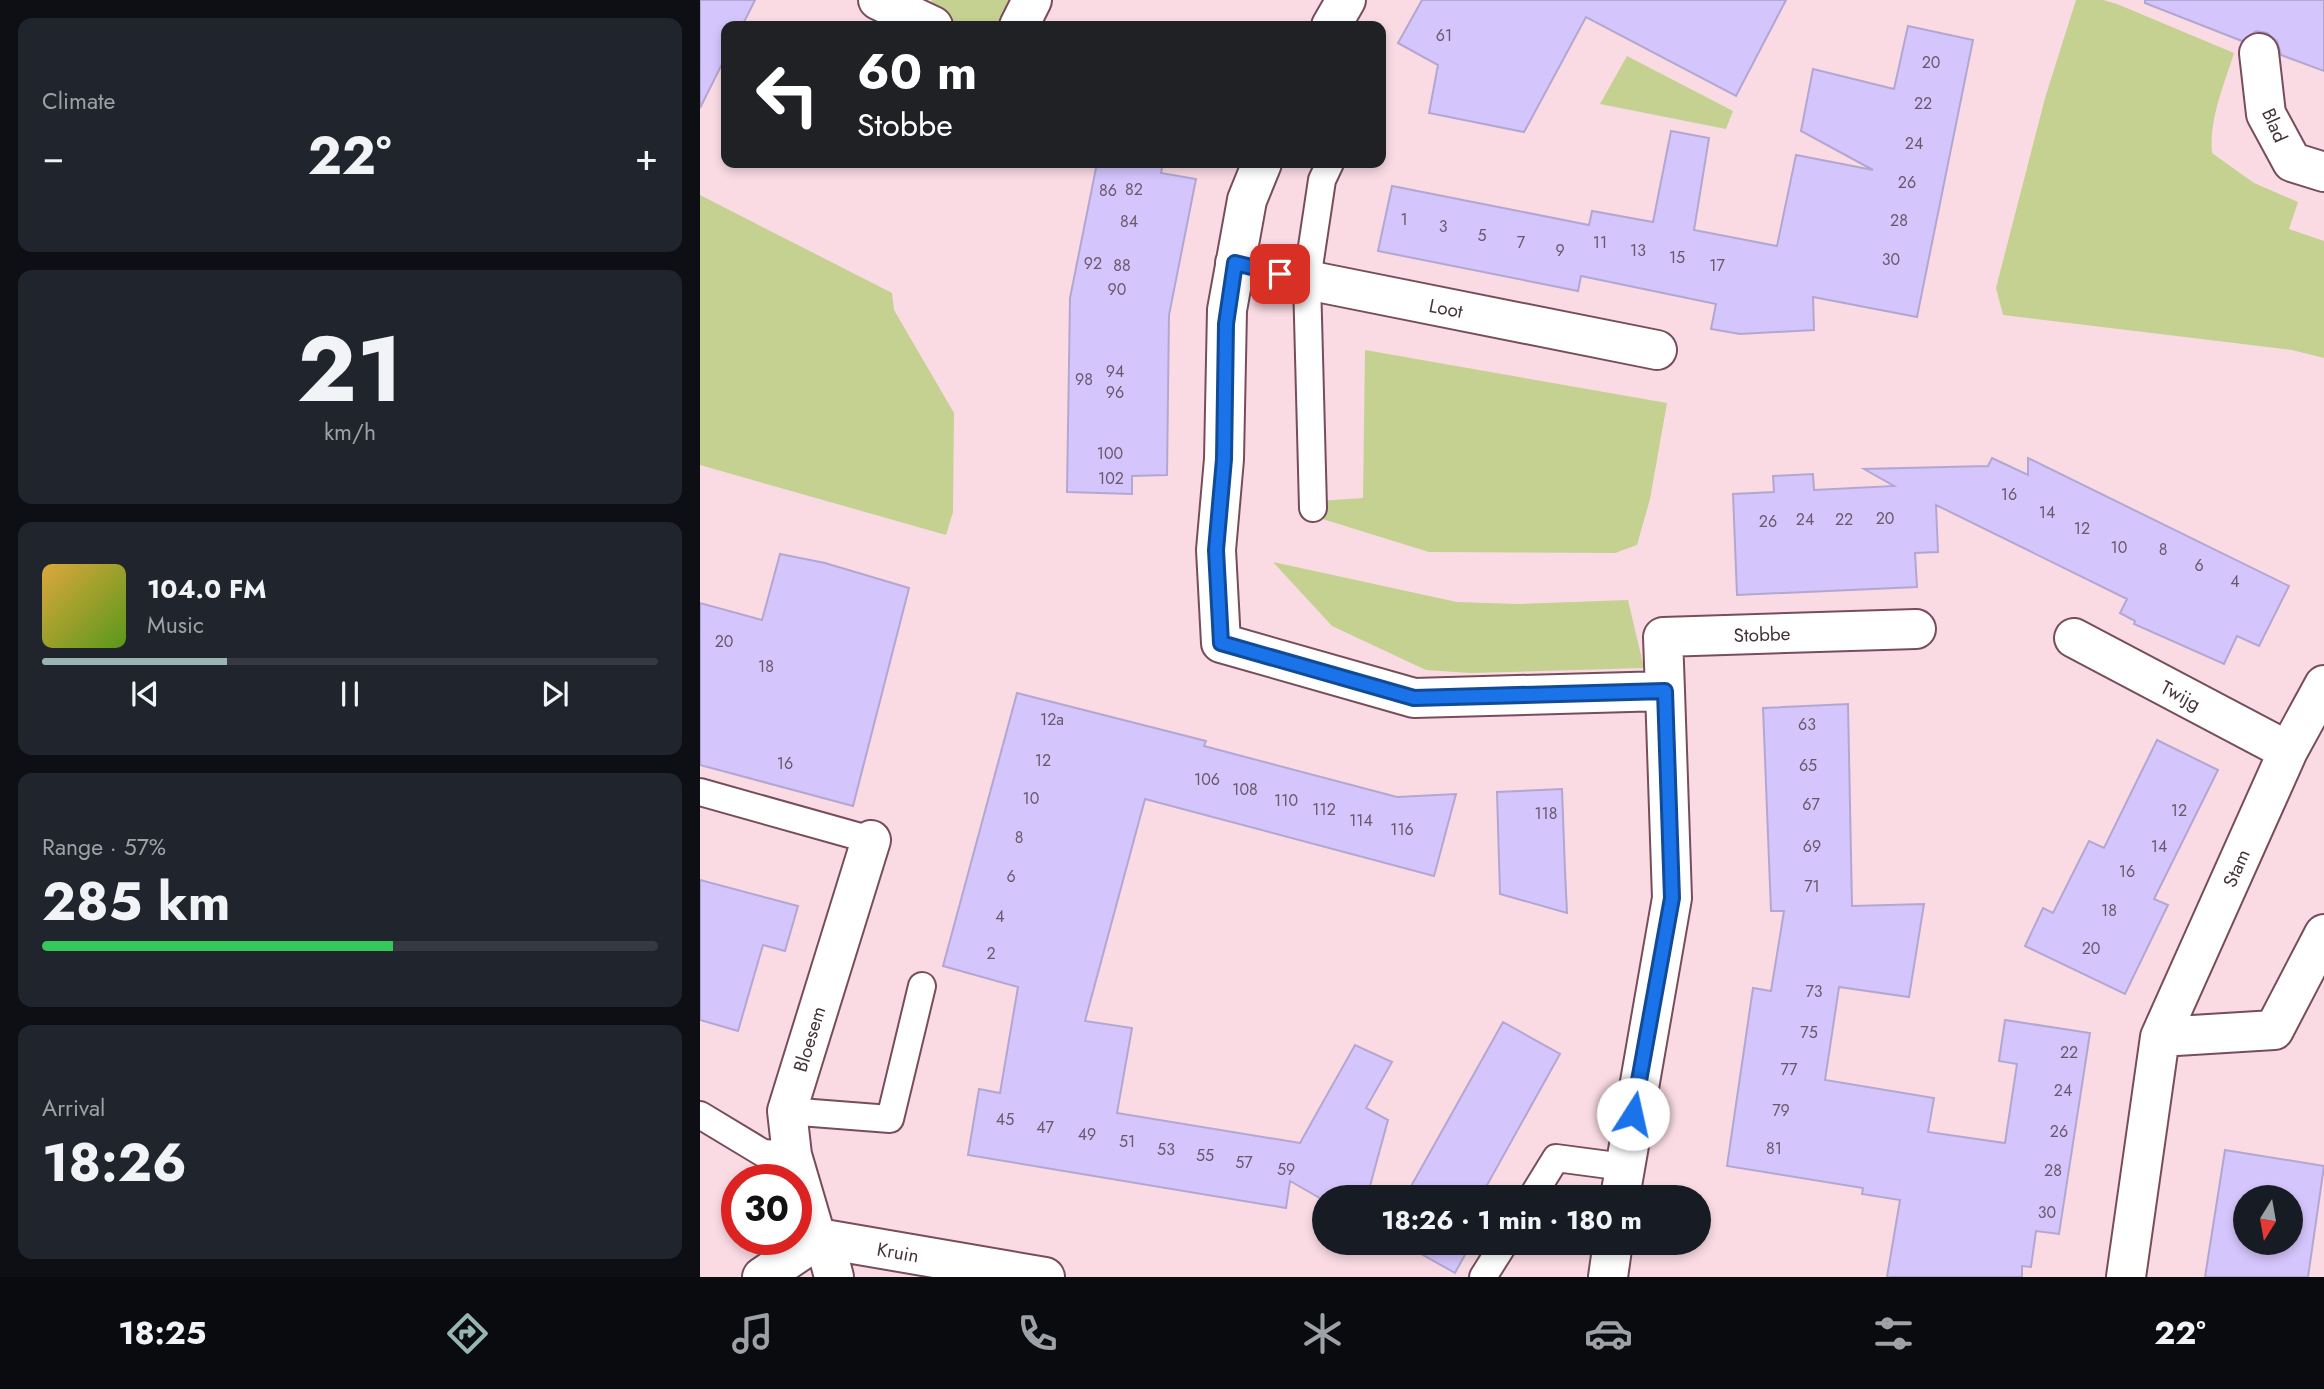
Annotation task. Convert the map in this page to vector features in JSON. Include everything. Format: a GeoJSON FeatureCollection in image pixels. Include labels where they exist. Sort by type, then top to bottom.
{"type":"FeatureCollection","features":[{"type":"Feature","properties":{"kind":"street"},"geometry":{"type":"LineString","coordinates":[[878,0],[922,21]]}},
{"type":"Feature","properties":{"kind":"street"},"geometry":{"type":"LineString","coordinates":[[1021,21],[1032,0]]}},
{"type":"Feature","properties":{"kind":"street"},"geometry":{"type":"LineString","coordinates":[[1334,21],[1346,0]]}},
{"type":"Feature","properties":{"kind":"street","name":"Blad"},"geometry":{"type":"LineString","coordinates":[[2259,53],[2266,114],[2292,162],[2324,172]]}},
{"type":"Feature","properties":{"kind":"street"},"geometry":{"type":"LineString","coordinates":[[1260,168],[1247,200],[1226,324],[1224,459],[1216,550],[1221,643],[1414,698],[1665,691]]}},
{"type":"Feature","properties":{"kind":"street","name":"Loot"},"geometry":{"type":"LineString","coordinates":[[1235,263],[1307,281],[1657,350]]}},
{"type":"Feature","properties":{"kind":"street","name":"Stobbe"},"geometry":{"type":"LineString","coordinates":[[1622,1182],[1672,898],[1663,636],[1916,629]]}},
{"type":"Feature","properties":{"kind":"street","name":"Twijg"},"geometry":{"type":"LineString","coordinates":[[2074,638],[2288,751]]}},
{"type":"Feature","properties":{"kind":"street","name":"Stam"},"geometry":{"type":"LineString","coordinates":[[2126,1277],[2161,1037],[2288,751],[2321,697]]}},
{"type":"Feature","properties":{"kind":"street","name":"Bloesem"},"geometry":{"type":"LineString","coordinates":[[834,1277],[792,1155],[787,1111],[871,840]]}},
{"type":"Feature","properties":{"kind":"street"},"geometry":{"type":"LineString","coordinates":[[2161,1037],[2274,1030],[2324,934]]}},
{"type":"Feature","properties":{"kind":"street"},"geometry":{"type":"LineString","coordinates":[[762,1277],[821,1240]]}},
{"type":"Feature","properties":{"kind":"street","name":"Kruin"},"geometry":{"type":"LineString","coordinates":[[821,1240],[1045,1277]]}},
{"type":"Feature","properties":{"kind":"street"},"geometry":{"type":"LineString","coordinates":[[1608,1277],[1611,1255]]}},
{"type":"Feature","properties":{"kind":"lane"},"geometry":{"type":"LineString","coordinates":[[1313,508],[1307,281],[1322,180],[1328,168]]}},
{"type":"Feature","properties":{"kind":"lane"},"geometry":{"type":"LineString","coordinates":[[700,792],[871,840]]}},
{"type":"Feature","properties":{"kind":"lane"},"geometry":{"type":"LineString","coordinates":[[787,1111],[890,1119],[922,986]]}},
{"type":"Feature","properties":{"kind":"lane"},"geometry":{"type":"LineString","coordinates":[[700,1115],[763,1153],[792,1155]]}},
{"type":"Feature","properties":{"kind":"lane"},"geometry":{"type":"LineString","coordinates":[[1539,1185],[1556,1158],[1622,1182]]}},
{"type":"Feature","properties":{"kind":"lane"},"geometry":{"type":"LineString","coordinates":[[1483,1277],[1497,1255]]}},
{"type":"Feature","properties":{"kind":"green space"},"geometry":{"type":"Polygon","coordinates":[[[932,0],[1013,0],[1002,21],[953,21],[928,9],[932,0]]]}},
{"type":"Feature","properties":{"kind":"green space"},"geometry":{"type":"Polygon","coordinates":[[[2076,0],[2103,0],[2117,4],[2234,53],[2215,115],[2212,153],[2254,183],[2298,202],[2289,229],[2324,241],[2324,358],[2292,350],[2003,315],[1996,288],[2045,98],[2076,0]]]}},
{"type":"Feature","properties":{"kind":"green space"},"geometry":{"type":"Polygon","coordinates":[[[1627,56],[1733,111],[1726,129],[1600,104],[1627,56]]]}},
{"type":"Feature","properties":{"kind":"green space"},"geometry":{"type":"Polygon","coordinates":[[[700,195],[892,293],[894,310],[954,413],[953,512],[946,535],[700,465],[700,195]]]}},
{"type":"Feature","properties":{"kind":"green space"},"geometry":{"type":"Polygon","coordinates":[[[1365,350],[1667,403],[1650,499],[1637,545],[1615,553],[1429,552],[1313,516],[1319,501],[1363,498],[1365,350]]]}},
{"type":"Feature","properties":{"kind":"green space"},"geometry":{"type":"Polygon","coordinates":[[[1273,562],[1457,602],[1518,604],[1628,600],[1644,668],[1470,673],[1426,670],[1332,626],[1273,562]]]}},
{"type":"Feature","properties":{"kind":"building"},"geometry":{"type":"Polygon","coordinates":[[[700,0],[755,0],[744,21],[721,21],[721,66],[700,108],[700,0]]]}},
{"type":"Feature","properties":{"kind":"building"},"geometry":{"type":"Polygon","coordinates":[[[1422,0],[1786,0],[1736,96],[1586,17],[1524,132],[1429,113],[1438,65],[1398,43],[1422,0]]]}},
{"type":"Feature","properties":{"kind":"building"},"geometry":{"type":"Polygon","coordinates":[[[2145,0],[2324,0],[2324,71],[2281,55],[2277,41],[2267,33],[2256,31],[2242,41],[2145,3],[2145,0]]]}},
{"type":"Feature","properties":{"kind":"building"},"geometry":{"type":"Polygon","coordinates":[[[1908,26],[1973,40],[1917,317],[1813,297],[1814,330],[1740,334],[1711,329],[1716,304],[1581,276],[1578,291],[1378,251],[1392,186],[1589,225],[1592,211],[1653,222],[1671,131],[1709,138],[1694,230],[1777,246],[1796,155],[1873,170],[1801,131],[1813,69],[1894,89],[1908,26]]]}},
{"type":"Feature","properties":{"kind":"building"},"geometry":{"type":"Polygon","coordinates":[[[1096,168],[1162,168],[1161,173],[1196,179],[1169,315],[1167,475],[1132,476],[1132,494],[1067,492],[1070,298],[1096,168]]]}},
{"type":"Feature","properties":{"kind":"building"},"geometry":{"type":"Polygon","coordinates":[[[1992,458],[2028,475],[2028,458],[2289,586],[2259,646],[2237,636],[2224,664],[2134,624],[2135,621],[2120,613],[2127,599],[1936,505],[1938,552],[1915,553],[1917,587],[1737,595],[1733,494],[1774,492],[1773,476],[1813,474],[1814,490],[1894,486],[1864,469],[1988,466],[1992,458]]]}},
{"type":"Feature","properties":{"kind":"building"},"geometry":{"type":"Polygon","coordinates":[[[780,554],[825,563],[909,588],[853,806],[700,765],[700,603],[762,620],[780,554]]]}},
{"type":"Feature","properties":{"kind":"building"},"geometry":{"type":"Polygon","coordinates":[[[1017,693],[1206,741],[1204,746],[1397,797],[1456,794],[1434,876],[1145,799],[1085,1021],[1132,1028],[1117,1113],[1300,1143],[1355,1045],[1392,1062],[1366,1108],[1388,1120],[1370,1185],[1312,1185],[1312,1194],[1290,1181],[1286,1208],[968,1155],[979,1089],[1000,1093],[1018,987],[943,966],[1017,693]]]}},
{"type":"Feature","properties":{"kind":"building"},"geometry":{"type":"Polygon","coordinates":[[[1848,704],[1852,906],[1924,904],[1909,997],[1839,987],[1825,1080],[1934,1098],[1928,1132],[2005,1143],[2017,1064],[1999,1061],[2005,1020],[2090,1033],[2059,1234],[2036,1231],[2031,1267],[2022,1266],[2022,1277],[1887,1277],[1900,1200],[1862,1194],[1863,1188],[1727,1166],[1753,988],[1771,991],[1784,911],[1771,911],[1763,708],[1848,704]]]}},
{"type":"Feature","properties":{"kind":"building"},"geometry":{"type":"Polygon","coordinates":[[[2157,740],[2218,770],[2154,899],[2168,905],[2125,994],[2025,946],[2043,908],[2053,913],[2089,841],[2104,848],[2157,740]]]}},
{"type":"Feature","properties":{"kind":"building"},"geometry":{"type":"Polygon","coordinates":[[[1562,789],[1567,913],[1500,894],[1497,792],[1562,789]]]}},
{"type":"Feature","properties":{"kind":"building"},"geometry":{"type":"Polygon","coordinates":[[[700,880],[798,906],[785,951],[763,945],[738,1031],[700,1020],[700,880]]]}},
{"type":"Feature","properties":{"kind":"building"},"geometry":{"type":"Polygon","coordinates":[[[1503,1022],[1560,1054],[1487,1185],[1412,1185],[1503,1022]]]}},
{"type":"Feature","properties":{"kind":"building"},"geometry":{"type":"Polygon","coordinates":[[[2225,1150],[2324,1166],[2308,1277],[2205,1277],[2225,1150]]]}},
{"type":"Feature","properties":{"kind":"building"},"geometry":{"type":"Polygon","coordinates":[[[1423,1255],[1465,1255],[1455,1273],[1423,1255]]]}},
{"type":"Feature","properties":{"kind":"route"},"geometry":{"type":"LineString","coordinates":[[1280,274],[1235,263],[1229,294],[1224,459],[1216,550],[1221,643],[1414,698],[1665,691],[1672,898],[1633,1114]]}}]}
